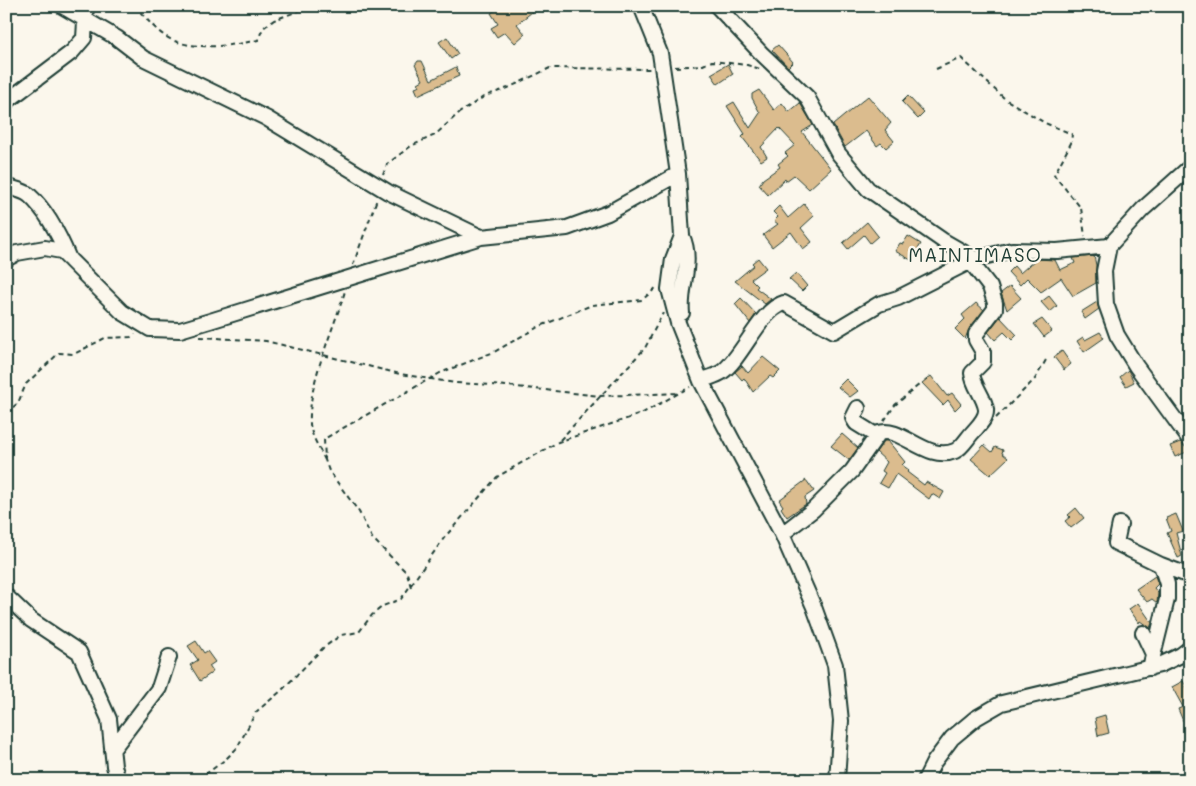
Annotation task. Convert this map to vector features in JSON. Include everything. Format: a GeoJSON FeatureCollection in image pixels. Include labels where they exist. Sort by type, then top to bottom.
{"type":"FeatureCollection","features":[{"type":"Feature","properties":{"kind":"street"},"geometry":{"type":"LineString","coordinates":[[62,6],[85,12],[143,58],[266,118],[379,186],[481,237]]}},
{"type":"Feature","properties":{"kind":"street"},"geometry":{"type":"LineString","coordinates":[[641,6],[660,54],[678,174],[682,236],[673,259],[669,289],[701,381],[782,534],[814,607],[835,665],[841,721],[837,780]]}},
{"type":"Feature","properties":{"kind":"street"},"geometry":{"type":"LineString","coordinates":[[717,6],[807,97],[838,153],[868,189],[972,260],[990,287],[995,303],[995,309],[976,334],[976,340],[983,352],[983,362],[972,373],[973,382],[986,408],[985,417],[956,451],[940,454],[911,443],[899,435],[884,431],[878,434],[852,471],[813,510],[782,534]]}},
{"type":"Feature","properties":{"kind":"street"},"geometry":{"type":"LineString","coordinates":[[6,102],[72,52],[84,38],[85,12]]}},
{"type":"Feature","properties":{"kind":"street"},"geometry":{"type":"LineString","coordinates":[[1190,167],[1143,209],[1109,246],[1104,271],[1106,304],[1110,319],[1136,366],[1190,440]]}},
{"type":"Feature","properties":{"kind":"street"},"geometry":{"type":"LineString","coordinates":[[6,259],[17,253],[45,248],[61,251],[122,312],[150,329],[180,330],[430,251],[481,237],[567,228],[608,213],[678,174]]}},
{"type":"Feature","properties":{"kind":"street"},"geometry":{"type":"LineString","coordinates":[[6,186],[28,194],[61,240],[70,260]]}},
{"type":"Feature","properties":{"kind":"street"},"geometry":{"type":"LineString","coordinates":[[701,381],[722,372],[758,325],[779,304],[784,303],[828,330],[834,331],[879,304],[898,298],[972,260],[1012,250],[1057,251],[1109,246]]}},
{"type":"Feature","properties":{"kind":"street"},"geometry":{"type":"LineString","coordinates":[[858,408],[853,418],[856,423],[878,434]]}},
{"type":"Feature","properties":{"kind":"street"},"geometry":{"type":"LineString","coordinates":[[1120,524],[1116,543],[1161,565],[1190,576]]}},
{"type":"Feature","properties":{"kind":"street"},"geometry":{"type":"LineString","coordinates":[[1150,668],[1167,599],[1167,584],[1161,565]]}},
{"type":"Feature","properties":{"kind":"street"},"geometry":{"type":"LineString","coordinates":[[6,596],[31,620],[79,652],[109,719],[112,750],[118,780]]}},
{"type":"Feature","properties":{"kind":"street"},"geometry":{"type":"LineString","coordinates":[[1143,633],[1153,654]]}},
{"type":"Feature","properties":{"kind":"street"},"geometry":{"type":"LineString","coordinates":[[925,780],[934,762],[952,738],[976,718],[1002,703],[1150,668],[1181,655],[1190,648]]}},
{"type":"Feature","properties":{"kind":"street"},"geometry":{"type":"LineString","coordinates":[[112,750],[159,688],[169,657]]}},
{"type":"Feature","properties":{"kind":"path"},"geometry":{"type":"LineString","coordinates":[[134,6],[152,26],[167,38],[184,44],[207,46],[239,44],[258,40],[263,28],[274,20],[312,6]]}},
{"type":"Feature","properties":{"kind":"path"},"geometry":{"type":"LineString","coordinates":[[936,69],[961,58],[1005,99],[1045,123],[1072,134],[1071,143],[1054,175],[1081,208],[1086,229],[1085,248]]}},
{"type":"Feature","properties":{"kind":"path"},"geometry":{"type":"LineString","coordinates":[[411,588],[407,573],[372,538],[359,512],[329,471],[310,424],[317,374],[357,248],[376,207],[379,186],[387,164],[411,146],[435,135],[459,113],[485,96],[508,88],[550,68],[623,70],[703,66],[712,61],[747,65],[761,69],[778,69]]}},
{"type":"Feature","properties":{"kind":"path"},"geometry":{"type":"LineString","coordinates":[[325,460],[324,439],[429,379],[494,352],[538,327],[592,305],[642,300],[661,284]]}},
{"type":"Feature","properties":{"kind":"path"},"geometry":{"type":"LineString","coordinates":[[558,442],[646,348],[663,312]]}},
{"type":"Feature","properties":{"kind":"path"},"geometry":{"type":"LineString","coordinates":[[6,412],[18,403],[26,384],[48,366],[59,353],[74,354],[106,338],[131,337],[140,330],[150,329]]}},
{"type":"Feature","properties":{"kind":"path"},"geometry":{"type":"LineString","coordinates":[[199,337],[266,341],[400,374],[429,379],[600,396],[682,393]]}},
{"type":"Feature","properties":{"kind":"path"},"geometry":{"type":"LineString","coordinates":[[985,417],[993,420],[1001,414],[1035,379],[1046,360]]}},
{"type":"Feature","properties":{"kind":"path"},"geometry":{"type":"LineString","coordinates":[[198,780],[231,753],[256,712],[281,691],[324,648],[341,635],[359,632],[372,615],[384,606],[401,599],[411,588],[444,538],[497,477],[558,442],[641,414],[701,381]]}},
{"type":"Feature","properties":{"kind":"path"},"geometry":{"type":"LineString","coordinates":[[878,434],[891,409],[920,384]]}},
{"type":"Feature","properties":{"kind":"building"},"geometry":{"type":"Polygon","coordinates":[[[502,6],[527,6],[532,12],[517,24],[525,34],[515,43],[505,32],[497,37],[491,28],[498,24],[491,13],[502,6]]]}},
{"type":"Feature","properties":{"kind":"building"},"geometry":{"type":"Polygon","coordinates":[[[447,37],[458,54],[451,59],[439,42],[447,37]]]}},
{"type":"Feature","properties":{"kind":"building"},"geometry":{"type":"Polygon","coordinates":[[[778,45],[793,62],[788,67],[772,50],[778,45]]]}},
{"type":"Feature","properties":{"kind":"building"},"geometry":{"type":"Polygon","coordinates":[[[418,61],[422,61],[431,80],[456,67],[459,76],[418,95],[415,88],[420,86],[418,83],[423,80],[415,65],[418,61]]]}},
{"type":"Feature","properties":{"kind":"building"},"geometry":{"type":"Polygon","coordinates":[[[728,64],[733,74],[718,84],[711,74],[728,64]]]}},
{"type":"Feature","properties":{"kind":"building"},"geometry":{"type":"Polygon","coordinates":[[[759,90],[774,110],[782,103],[789,112],[800,103],[813,125],[802,132],[831,169],[809,189],[794,175],[786,181],[785,179],[768,195],[759,185],[763,179],[780,167],[778,164],[788,156],[785,153],[795,145],[779,128],[761,147],[767,157],[761,161],[742,137],[745,134],[727,106],[734,102],[750,128],[760,113],[752,98],[752,94],[759,90]]]}},
{"type":"Feature","properties":{"kind":"building"},"geometry":{"type":"Polygon","coordinates":[[[868,96],[891,123],[885,130],[894,141],[886,148],[881,143],[877,146],[866,131],[845,147],[833,125],[868,96]]]}},
{"type":"Feature","properties":{"kind":"building"},"geometry":{"type":"Polygon","coordinates":[[[908,96],[924,113],[918,119],[902,102],[908,96]]]}},
{"type":"Feature","properties":{"kind":"building"},"geometry":{"type":"Polygon","coordinates":[[[804,204],[814,216],[801,228],[812,242],[803,249],[791,232],[772,247],[763,235],[778,224],[774,221],[778,217],[773,212],[779,206],[788,218],[804,204]]]}},
{"type":"Feature","properties":{"kind":"building"},"geometry":{"type":"Polygon","coordinates":[[[867,222],[878,236],[870,243],[864,235],[848,249],[843,243],[867,222]]]}},
{"type":"Feature","properties":{"kind":"building"},"geometry":{"type":"Polygon","coordinates":[[[908,236],[921,244],[911,260],[895,251],[908,236]]]}},
{"type":"Feature","properties":{"kind":"building"},"geometry":{"type":"Polygon","coordinates":[[[1094,256],[1096,283],[1073,296],[1061,278],[1041,292],[1027,278],[1020,285],[1008,272],[1014,266],[1020,273],[1036,259],[1055,260],[1060,270],[1075,263],[1073,258],[1094,256]]]}},
{"type":"Feature","properties":{"kind":"building"},"geometry":{"type":"Polygon","coordinates":[[[758,258],[766,268],[751,279],[758,286],[756,288],[771,299],[765,304],[735,281],[754,265],[752,263],[758,258]]]}},
{"type":"Feature","properties":{"kind":"building"},"geometry":{"type":"Polygon","coordinates":[[[796,273],[807,286],[802,291],[789,279],[796,273]]]}},
{"type":"Feature","properties":{"kind":"building"},"geometry":{"type":"Polygon","coordinates":[[[1010,286],[1021,298],[1007,310],[1001,293],[1010,286]]]}},
{"type":"Feature","properties":{"kind":"building"},"geometry":{"type":"Polygon","coordinates":[[[1049,296],[1057,306],[1050,312],[1041,302],[1049,296]]]}},
{"type":"Feature","properties":{"kind":"building"},"geometry":{"type":"Polygon","coordinates":[[[741,298],[756,314],[750,323],[735,304],[741,298]]]}},
{"type":"Feature","properties":{"kind":"building"},"geometry":{"type":"Polygon","coordinates":[[[1097,302],[1099,309],[1085,319],[1081,312],[1097,302]]]}},
{"type":"Feature","properties":{"kind":"building"},"geometry":{"type":"Polygon","coordinates":[[[976,303],[984,310],[969,329],[965,339],[955,329],[965,319],[962,315],[976,303]]]}},
{"type":"Feature","properties":{"kind":"building"},"geometry":{"type":"Polygon","coordinates":[[[1000,317],[1017,335],[1012,340],[1004,332],[995,340],[988,332],[1000,317]]]}},
{"type":"Feature","properties":{"kind":"building"},"geometry":{"type":"Polygon","coordinates":[[[1042,319],[1052,331],[1044,337],[1034,324],[1042,319]]]}},
{"type":"Feature","properties":{"kind":"building"},"geometry":{"type":"Polygon","coordinates":[[[1100,332],[1104,338],[1084,352],[1077,341],[1083,337],[1085,340],[1100,332]]]}},
{"type":"Feature","properties":{"kind":"building"},"geometry":{"type":"Polygon","coordinates":[[[1062,351],[1071,364],[1064,370],[1054,357],[1062,351]]]}},
{"type":"Feature","properties":{"kind":"building"},"geometry":{"type":"Polygon","coordinates":[[[763,357],[780,371],[773,378],[770,376],[753,392],[744,378],[742,380],[735,372],[742,366],[748,373],[763,357]]]}},
{"type":"Feature","properties":{"kind":"building"},"geometry":{"type":"Polygon","coordinates":[[[1128,370],[1134,382],[1126,386],[1120,377],[1128,370]]]}},
{"type":"Feature","properties":{"kind":"building"},"geometry":{"type":"Polygon","coordinates":[[[931,376],[947,396],[952,393],[961,404],[955,410],[948,400],[943,405],[922,383],[931,376]]]}},
{"type":"Feature","properties":{"kind":"building"},"geometry":{"type":"Polygon","coordinates":[[[846,379],[858,391],[850,397],[838,387],[846,379]]]}},
{"type":"Feature","properties":{"kind":"building"},"geometry":{"type":"Polygon","coordinates":[[[842,434],[858,448],[849,460],[831,446],[842,434]]]}},
{"type":"Feature","properties":{"kind":"building"},"geometry":{"type":"Polygon","coordinates":[[[884,441],[888,441],[905,462],[902,465],[909,470],[907,472],[924,485],[926,482],[944,492],[940,499],[932,494],[929,499],[896,474],[888,488],[879,483],[885,473],[882,471],[887,462],[876,452],[884,441]]]}},
{"type":"Feature","properties":{"kind":"building"},"geometry":{"type":"Polygon","coordinates":[[[1180,442],[1189,451],[1175,457],[1170,446],[1180,442]]]}},
{"type":"Feature","properties":{"kind":"building"},"geometry":{"type":"Polygon","coordinates":[[[984,445],[992,452],[995,447],[1003,450],[1002,453],[1008,458],[990,475],[971,459],[984,445]]]}},
{"type":"Feature","properties":{"kind":"building"},"geometry":{"type":"Polygon","coordinates":[[[806,480],[814,491],[805,497],[806,504],[787,517],[781,508],[783,506],[779,500],[806,480]]]}},
{"type":"Feature","properties":{"kind":"building"},"geometry":{"type":"Polygon","coordinates":[[[1076,508],[1084,518],[1071,528],[1065,521],[1070,517],[1068,515],[1076,508]]]}},
{"type":"Feature","properties":{"kind":"building"},"geometry":{"type":"Polygon","coordinates":[[[1176,514],[1183,531],[1176,533],[1182,556],[1178,558],[1167,533],[1171,531],[1166,518],[1176,514]]]}},
{"type":"Feature","properties":{"kind":"building"},"geometry":{"type":"Polygon","coordinates":[[[1155,576],[1158,584],[1154,588],[1158,593],[1157,603],[1152,599],[1147,602],[1136,589],[1155,576]]]}},
{"type":"Feature","properties":{"kind":"building"},"geometry":{"type":"Polygon","coordinates":[[[1138,603],[1152,623],[1150,628],[1140,621],[1139,623],[1129,609],[1138,603]]]}},
{"type":"Feature","properties":{"kind":"building"},"geometry":{"type":"Polygon","coordinates":[[[196,641],[204,653],[207,651],[215,662],[209,666],[213,672],[200,681],[190,665],[198,660],[188,646],[196,641]]]}},
{"type":"Feature","properties":{"kind":"building"},"geometry":{"type":"Polygon","coordinates":[[[1183,681],[1187,688],[1190,687],[1190,720],[1183,721],[1178,709],[1183,707],[1172,687],[1183,681]]]}},
{"type":"Feature","properties":{"kind":"building"},"geometry":{"type":"Polygon","coordinates":[[[1105,715],[1109,733],[1098,736],[1095,718],[1105,715]]]}},
{"type":"Feature","properties":{"kind":"waterway"},"geometry":{"type":"LineString","coordinates":[[1188,6],[1190,10]]}},
{"type":"Feature","properties":{"kind":"district","name":"MAINTIMASO"},"geometry":{"type":"Point","coordinates":[975,254]}}]}
